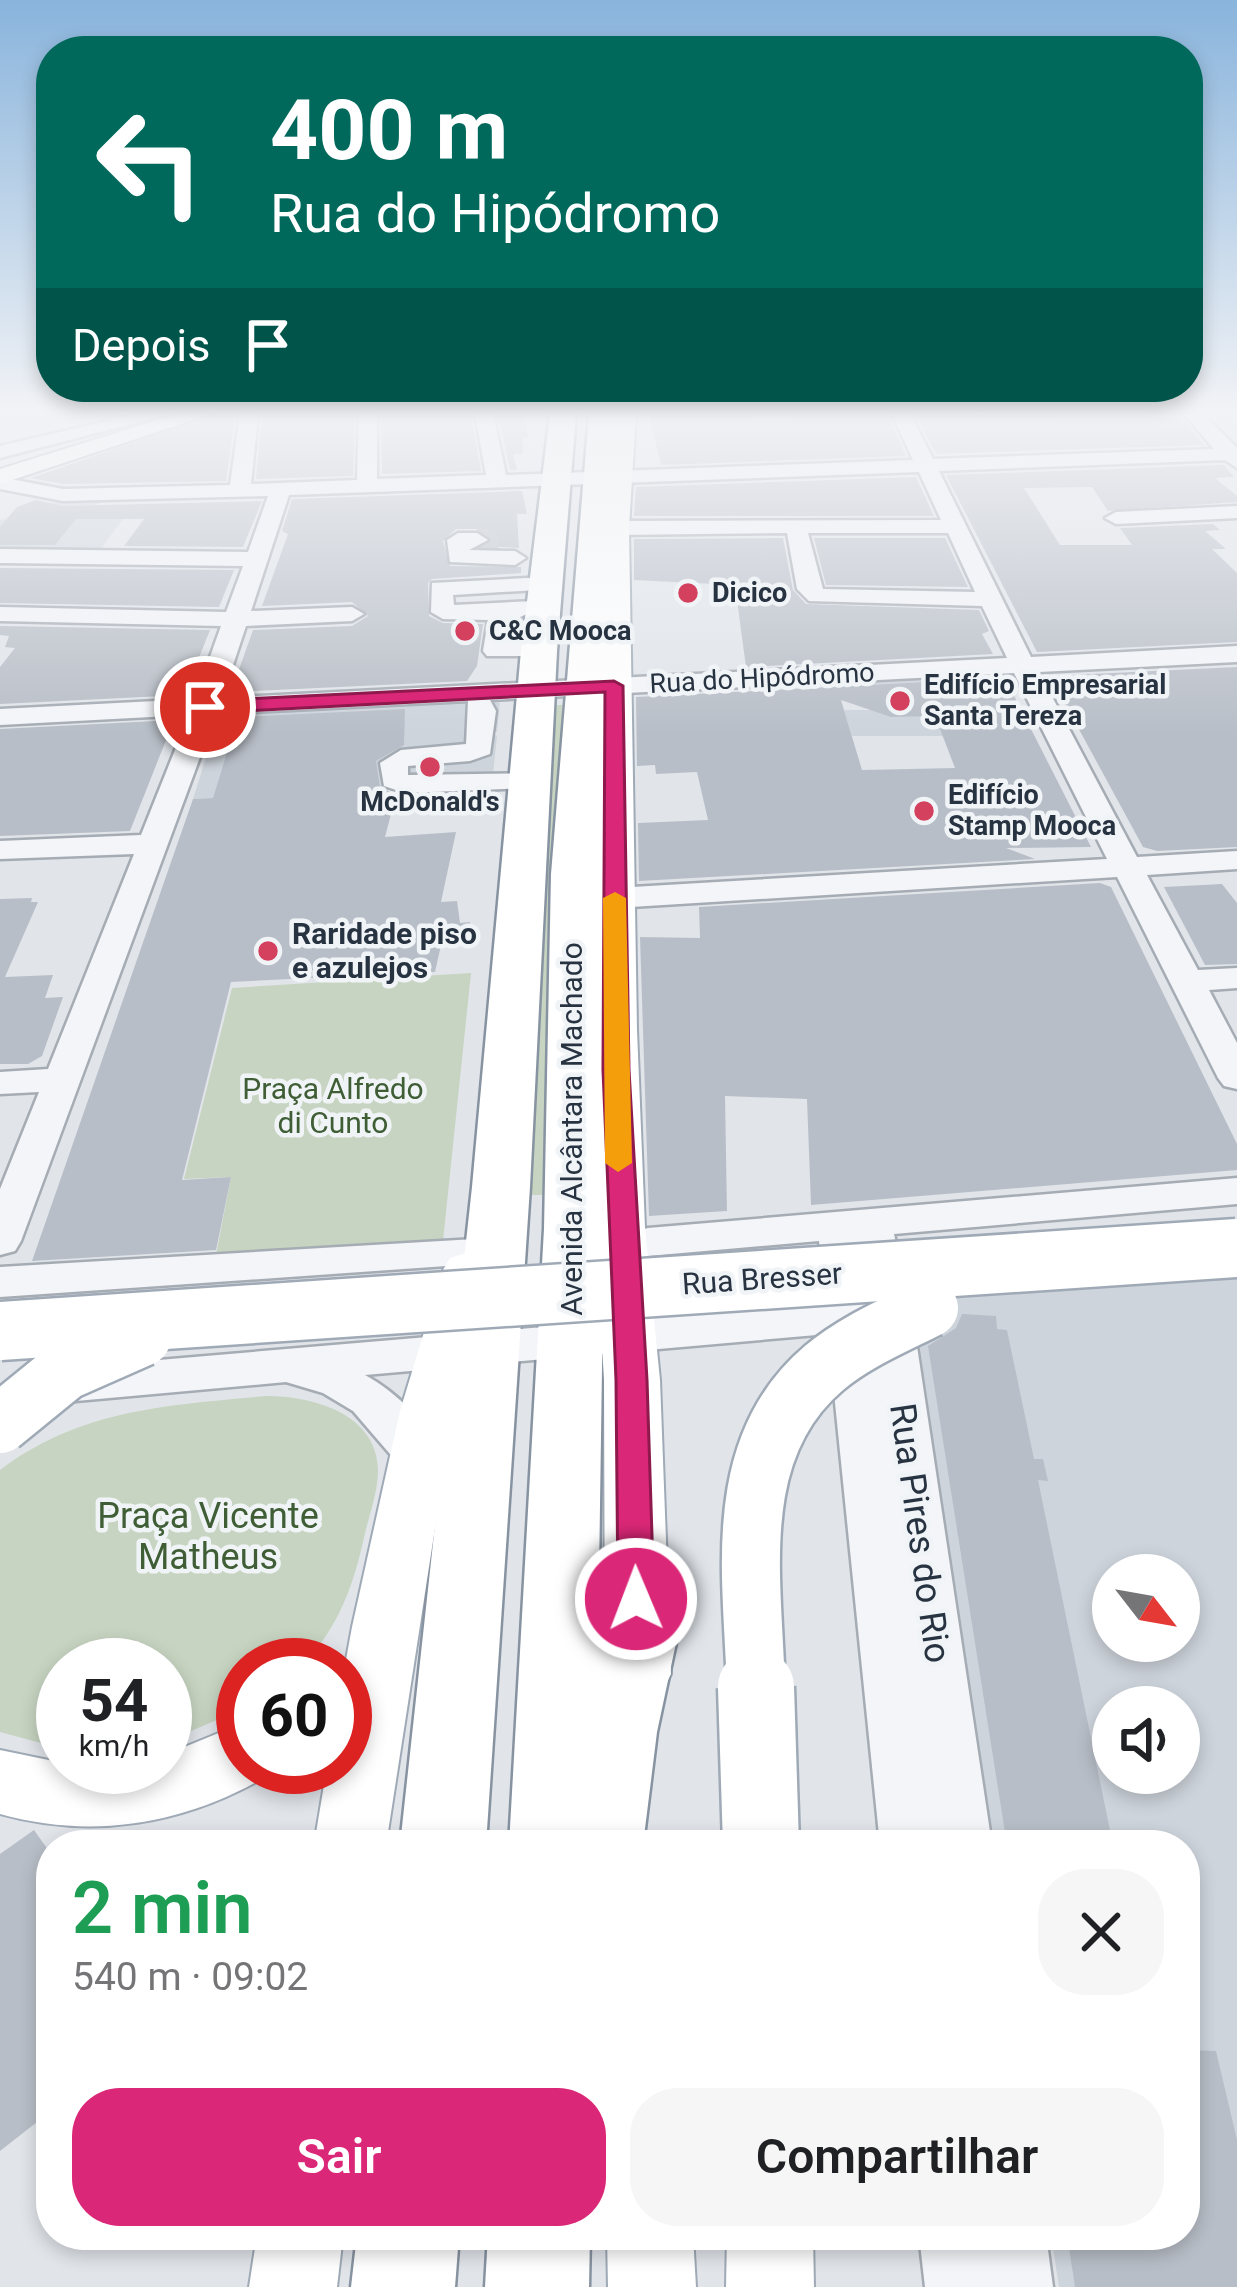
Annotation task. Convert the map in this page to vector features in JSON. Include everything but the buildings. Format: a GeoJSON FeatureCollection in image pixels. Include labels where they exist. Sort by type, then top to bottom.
{"type":"FeatureCollection","features":[{"type":"Feature","properties":{"kind":"highway","name":"Avenida Alcântara Machado"},"geometry":{"type":"LineString","coordinates":[[545,521],[525,599],[568,679],[599,1336],[554,1830]]}},
{"type":"Feature","properties":{"kind":"highway","name":"Avenida Alcântara Machado"},"geometry":{"type":"LineString","coordinates":[[444,1830],[465,1349],[487,1226],[529,779],[568,679],[599,521]]}},
{"type":"Feature","properties":{"kind":"highway"},"geometry":{"type":"LineString","coordinates":[[601,1830],[616,1732],[637,1643]]}},
{"type":"Feature","properties":{"kind":"highway"},"geometry":{"type":"LineString","coordinates":[[403,2287],[407,2250]]}},
{"type":"Feature","properties":{"kind":"highway"},"geometry":{"type":"LineString","coordinates":[[537,2287],[538,2250]]}},
{"type":"Feature","properties":{"kind":"main road","name":"Avenida Alcântara Machado"},"geometry":{"type":"LineString","coordinates":[[615,521],[568,679],[615,898],[620,1228],[599,1336],[637,1643],[641,1830]]}},
{"type":"Feature","properties":{"kind":"main road","name":"Rua Bresser"},"geometry":{"type":"LineString","coordinates":[[0,1301],[1237,1222]]}},
{"type":"Feature","properties":{"kind":"main road","name":"Rua Bresser"},"geometry":{"type":"LineString","coordinates":[[0,1331],[1237,1247]]}},
{"type":"Feature","properties":{"kind":"main road"},"geometry":{"type":"LineString","coordinates":[[761,1830],[752,1541],[755,1483],[769,1436],[790,1400],[858,1344],[929,1309],[994,1285],[1143,1253]]}},
{"type":"Feature","properties":{"kind":"main road"},"geometry":{"type":"LineString","coordinates":[[0,1424],[38,1388],[81,1359],[119,1343],[243,1314]]}},
{"type":"Feature","properties":{"kind":"main road","name":"Avenida Alcântara Machado"},"geometry":{"type":"LineString","coordinates":[[367,1638],[418,1455],[465,1349]]}},
{"type":"Feature","properties":{"kind":"main road"},"geometry":{"type":"LineString","coordinates":[[0,1782],[66,1795],[118,1793],[175,1783],[216,1766]]}},
{"type":"Feature","properties":{"kind":"main road","name":"Avenida Alcântara Machado"},"geometry":{"type":"LineString","coordinates":[[351,1830],[353,1794]]}},
{"type":"Feature","properties":{"kind":"main road"},"geometry":{"type":"LineString","coordinates":[[293,2287],[297,2250]]}},
{"type":"Feature","properties":{"kind":"main road"},"geometry":{"type":"LineString","coordinates":[[651,2250],[652,2287]]}},
{"type":"Feature","properties":{"kind":"street"},"geometry":{"type":"LineString","coordinates":[[114,541],[131,521]]}},
{"type":"Feature","properties":{"kind":"street"},"geometry":{"type":"LineString","coordinates":[[0,1241],[205,707],[270,521]]}},
{"type":"Feature","properties":{"kind":"street"},"geometry":{"type":"LineString","coordinates":[[952,521],[1237,1078]]}},
{"type":"Feature","properties":{"kind":"street"},"geometry":{"type":"LineString","coordinates":[[796,526],[808,589],[817,596],[991,599]]}},
{"type":"Feature","properties":{"kind":"street"},"geometry":{"type":"LineString","coordinates":[[616,528],[955,526]]}},
{"type":"Feature","properties":{"kind":"street"},"geometry":{"type":"LineString","coordinates":[[476,540],[458,540],[458,557],[515,546]]}},
{"type":"Feature","properties":{"kind":"street"},"geometry":{"type":"LineString","coordinates":[[0,556],[114,541],[257,559]]}},
{"type":"Feature","properties":{"kind":"street"},"geometry":{"type":"LineString","coordinates":[[0,614],[235,619],[352,614]]}},
{"type":"Feature","properties":{"kind":"street","name":"Rua do Hipódromo"},"geometry":{"type":"LineString","coordinates":[[0,717],[205,707],[568,679],[1237,654]]}},
{"type":"Feature","properties":{"kind":"street"},"geometry":{"type":"LineString","coordinates":[[479,704],[483,711],[480,748],[470,753],[401,758],[394,763],[394,780],[405,784],[529,779]]}},
{"type":"Feature","properties":{"kind":"street"},"geometry":{"type":"LineString","coordinates":[[0,850],[153,844]]}},
{"type":"Feature","properties":{"kind":"street"},"geometry":{"type":"LineString","coordinates":[[615,898],[1237,860]]}},
{"type":"Feature","properties":{"kind":"street"},"geometry":{"type":"LineString","coordinates":[[1186,981],[1237,978]]}},
{"type":"Feature","properties":{"kind":"street"},"geometry":{"type":"LineString","coordinates":[[0,1083],[63,1079]]}},
{"type":"Feature","properties":{"kind":"street","name":"Rua Bresser"},"geometry":{"type":"LineString","coordinates":[[647,1242],[1237,1191]]}},
{"type":"Feature","properties":{"kind":"street","name":"Rua Pires do Rio"},"geometry":{"type":"LineString","coordinates":[[854,1225],[871,1313],[923,1735],[958,1830]]}},
{"type":"Feature","properties":{"kind":"street"},"geometry":{"type":"LineString","coordinates":[[0,1282],[487,1226]]}},
{"type":"Feature","properties":{"kind":"street","name":"Rua Bresser"},"geometry":{"type":"LineString","coordinates":[[0,1389],[871,1313]]}},
{"type":"Feature","properties":{"kind":"street"},"geometry":{"type":"LineString","coordinates":[[284,1366],[318,1373],[368,1395],[398,1424],[418,1455]]}},
{"type":"Feature","properties":{"kind":"street","name":"Rua Pires do Rio"},"geometry":{"type":"LineString","coordinates":[[911,1830],[923,1735]]}},
{"type":"Feature","properties":{"kind":"street"},"geometry":{"type":"LineString","coordinates":[[956,2250],[961,2287]]}},
{"type":"Feature","properties":{"kind":"street"},"geometry":{"type":"LineString","coordinates":[[1013,2250],[1017,2287]]}},
{"type":"Feature","properties":{"kind":"shaded area"},"geometry":{"type":"Polygon","coordinates":[[[0,521],[122,521],[99,551],[0,551],[0,521]]]}},
{"type":"Feature","properties":{"kind":"shaded area"},"geometry":{"type":"Polygon","coordinates":[[[921,679],[943,736],[852,736],[844,710],[873,710],[864,682],[921,679]]]}},
{"type":"Feature","properties":{"kind":"shaded area"},"geometry":{"type":"Polygon","coordinates":[[[483,698],[500,703],[497,732],[490,732],[497,736],[492,784],[193,799],[219,716],[224,713],[483,698]]]}},
{"type":"Feature","properties":{"kind":"shaded area"},"geometry":{"type":"Polygon","coordinates":[[[1237,1254],[1237,2287],[1059,2287],[1053,2250],[1200,2250],[1200,1830],[991,1830],[907,1272],[1237,1254]]]}},
{"type":"Feature","properties":{"kind":"green space"},"geometry":{"type":"Polygon","coordinates":[[[553,705],[564,705],[546,1195],[527,1195],[553,705]]]}},
{"type":"Feature","properties":{"kind":"green space","name":"Praça Alfredo di Cunto"},"geometry":{"type":"Polygon","coordinates":[[[471,973],[443,1241],[216,1255],[231,1177],[184,1179],[232,988],[471,973]]]}},
{"type":"Feature","properties":{"kind":"green space","name":"Praça Vicente Matheus"},"geometry":{"type":"Polygon","coordinates":[[[266,1396],[303,1400],[339,1412],[367,1434],[375,1450],[377,1486],[343,1604],[323,1638],[216,1638],[216,1720],[192,1731],[192,1638],[36,1638],[36,1742],[0,1732],[0,1470],[62,1434],[161,1407],[266,1396]]]}},
{"type":"Feature","properties":{"kind":"tunnel"},"geometry":{"type":"LineString","coordinates":[[477,540],[506,539]]}},
{"type":"Feature","properties":{"kind":"slow traffic"},"geometry":{"type":"LineString","coordinates":[[615,898],[618,1163]]}},
{"type":"Feature","properties":{"kind":"place","name":"Dicico"},"geometry":{"type":"Point","coordinates":[688,593]}},
{"type":"Feature","properties":{"kind":"place","name":"C&C Mooca"},"geometry":{"type":"Point","coordinates":[465,631]}},
{"type":"Feature","properties":{"kind":"place","name":"Edifício Empresarial Santa Tereza"},"geometry":{"type":"Point","coordinates":[900,701]}},
{"type":"Feature","properties":{"kind":"place","name":"McDonald's"},"geometry":{"type":"Point","coordinates":[430,767]}},
{"type":"Feature","properties":{"kind":"place","name":"Edifício Stamp Mooca"},"geometry":{"type":"Point","coordinates":[924,811]}},
{"type":"Feature","properties":{"kind":"place","name":"Raridade piso e azulejos"},"geometry":{"type":"Point","coordinates":[268,951]}},
{"type":"Feature","properties":{"kind":"route"},"geometry":{"type":"LineString","coordinates":[[205,707],[614,686],[616,1070],[620,1228],[632,1380],[636,1599]]}}]}
